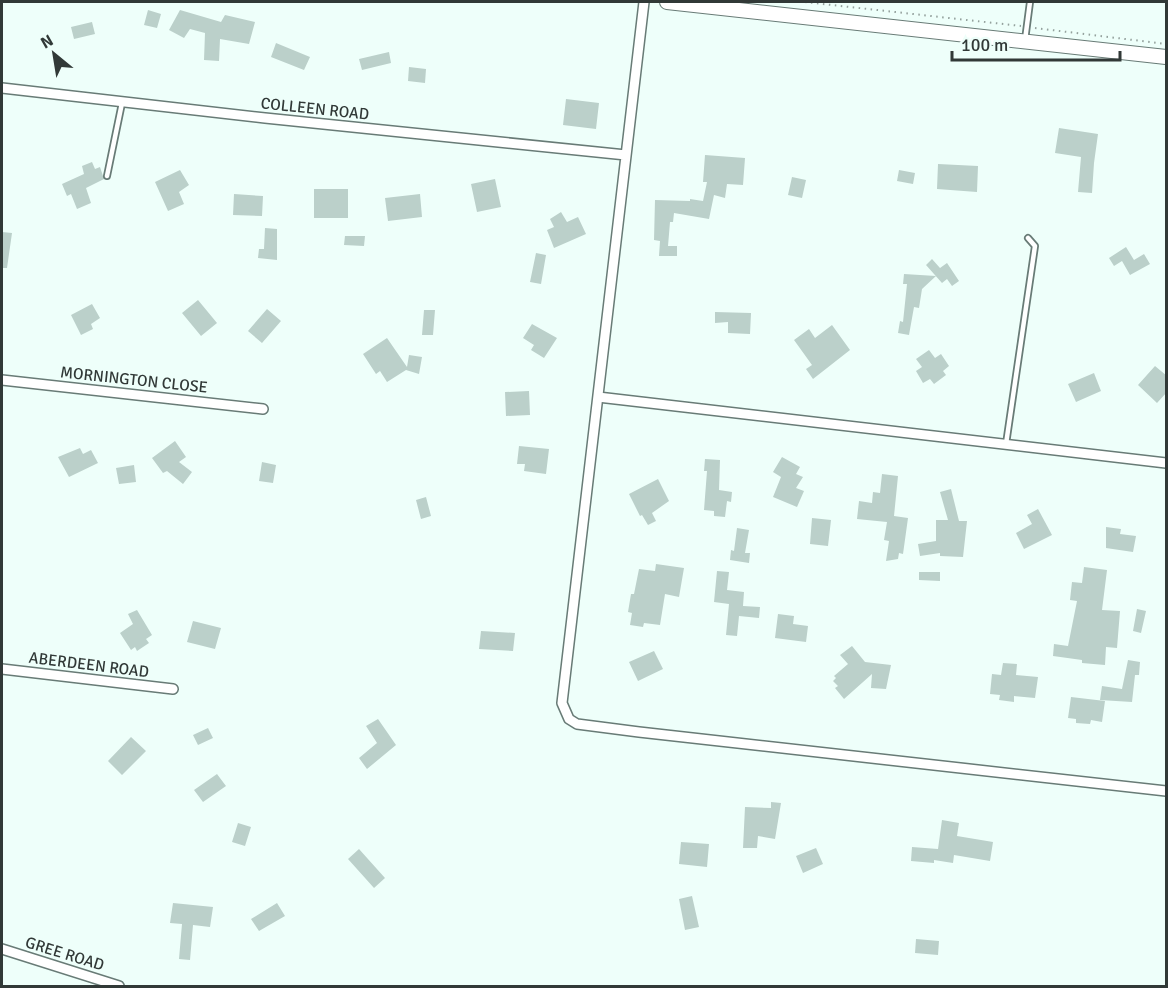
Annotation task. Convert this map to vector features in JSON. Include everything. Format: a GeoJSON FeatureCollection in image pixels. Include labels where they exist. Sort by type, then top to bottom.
{"type":"FeatureCollection","features":[{"type":"Feature","properties":{"kind":"main road"},"geometry":{"type":"LineString","coordinates":[[667,2],[1167,57]]}},
{"type":"Feature","properties":{"kind":"street"},"geometry":{"type":"LineString","coordinates":[[644,2],[562,703],[570,719],[577,724],[639,732],[1167,790]]}},
{"type":"Feature","properties":{"kind":"street","name":"COLLEEN ROAD"},"geometry":{"type":"LineString","coordinates":[[2,88],[626,155]]}},
{"type":"Feature","properties":{"kind":"street","name":"MORNINGTON CLOSE"},"geometry":{"type":"LineString","coordinates":[[2,380],[263,409]]}},
{"type":"Feature","properties":{"kind":"street"},"geometry":{"type":"LineString","coordinates":[[598,397],[1167,462]]}},
{"type":"Feature","properties":{"kind":"street","name":"ABERDEEN ROAD"},"geometry":{"type":"LineString","coordinates":[[2,669],[173,689]]}},
{"type":"Feature","properties":{"kind":"street","name":"GREE ROAD"},"geometry":{"type":"LineString","coordinates":[[2,949],[119,987]]}},
{"type":"Feature","properties":{"kind":"lane"},"geometry":{"type":"LineString","coordinates":[[1025,42],[1030,2]]}},
{"type":"Feature","properties":{"kind":"lane"},"geometry":{"type":"LineString","coordinates":[[107,176],[122,102]]}},
{"type":"Feature","properties":{"kind":"lane"},"geometry":{"type":"LineString","coordinates":[[1006,444],[1035,246],[1028,238]]}},
{"type":"Feature","properties":{"kind":"path"},"geometry":{"type":"LineString","coordinates":[[805,2],[1167,44]]}},
{"type":"Feature","properties":{"kind":"building"},"geometry":{"type":"Polygon","coordinates":[[[148,10],[161,14],[157,28],[144,25],[148,10]]]}},
{"type":"Feature","properties":{"kind":"building"},"geometry":{"type":"Polygon","coordinates":[[[180,10],[221,22],[225,15],[255,22],[249,44],[220,39],[219,61],[204,60],[205,33],[190,29],[184,38],[169,30],[180,10]]]}},
{"type":"Feature","properties":{"kind":"building"},"geometry":{"type":"Polygon","coordinates":[[[92,22],[95,34],[74,39],[71,27],[92,22]]]}},
{"type":"Feature","properties":{"kind":"building"},"geometry":{"type":"Polygon","coordinates":[[[276,43],[310,57],[304,70],[271,57],[276,43]]]}},
{"type":"Feature","properties":{"kind":"building"},"geometry":{"type":"Polygon","coordinates":[[[389,52],[391,63],[362,70],[359,59],[389,52]]]}},
{"type":"Feature","properties":{"kind":"building"},"geometry":{"type":"Polygon","coordinates":[[[409,67],[426,69],[425,83],[408,81],[409,67]]]}},
{"type":"Feature","properties":{"kind":"building"},"geometry":{"type":"Polygon","coordinates":[[[566,99],[599,103],[596,129],[563,125],[566,99]]]}},
{"type":"Feature","properties":{"kind":"building"},"geometry":{"type":"Polygon","coordinates":[[[1059,128],[1098,134],[1092,193],[1078,192],[1081,157],[1055,153],[1059,128]]]}},
{"type":"Feature","properties":{"kind":"building"},"geometry":{"type":"Polygon","coordinates":[[[705,155],[745,158],[743,185],[727,184],[725,198],[714,195],[709,219],[674,213],[673,222],[670,222],[668,246],[677,246],[677,256],[659,256],[660,241],[654,240],[655,200],[703,201],[707,182],[703,182],[705,155]]]}},
{"type":"Feature","properties":{"kind":"building"},"geometry":{"type":"Polygon","coordinates":[[[92,162],[95,169],[100,167],[104,179],[86,188],[91,203],[77,209],[71,194],[67,196],[62,184],[84,174],[82,166],[92,162]]]}},
{"type":"Feature","properties":{"kind":"building"},"geometry":{"type":"Polygon","coordinates":[[[938,164],[978,166],[977,192],[937,189],[938,164]]]}},
{"type":"Feature","properties":{"kind":"building"},"geometry":{"type":"Polygon","coordinates":[[[180,170],[189,185],[179,192],[184,204],[168,211],[155,182],[180,170]]]}},
{"type":"Feature","properties":{"kind":"building"},"geometry":{"type":"Polygon","coordinates":[[[899,170],[915,173],[913,184],[897,181],[899,170]]]}},
{"type":"Feature","properties":{"kind":"building"},"geometry":{"type":"Polygon","coordinates":[[[792,177],[806,180],[802,198],[788,195],[792,177]]]}},
{"type":"Feature","properties":{"kind":"building"},"geometry":{"type":"Polygon","coordinates":[[[495,179],[501,207],[477,212],[471,184],[495,179]]]}},
{"type":"Feature","properties":{"kind":"building"},"geometry":{"type":"Polygon","coordinates":[[[314,189],[348,189],[348,218],[314,218],[314,189]]]}},
{"type":"Feature","properties":{"kind":"building"},"geometry":{"type":"Polygon","coordinates":[[[234,194],[263,196],[262,216],[233,215],[234,194]]]}},
{"type":"Feature","properties":{"kind":"building"},"geometry":{"type":"Polygon","coordinates":[[[420,194],[422,217],[388,221],[385,198],[420,194]]]}},
{"type":"Feature","properties":{"kind":"building"},"geometry":{"type":"Polygon","coordinates":[[[561,212],[567,222],[578,217],[586,234],[554,248],[547,230],[554,227],[550,219],[561,212]]]}},
{"type":"Feature","properties":{"kind":"building"},"geometry":{"type":"Polygon","coordinates":[[[265,228],[277,229],[277,260],[258,258],[259,249],[264,249],[265,228]]]}},
{"type":"Feature","properties":{"kind":"building"},"geometry":{"type":"Polygon","coordinates":[[[2,232],[12,233],[7,268],[2,268],[2,232]]]}},
{"type":"Feature","properties":{"kind":"building"},"geometry":{"type":"Polygon","coordinates":[[[345,236],[365,236],[364,246],[344,245],[345,236]]]}},
{"type":"Feature","properties":{"kind":"building"},"geometry":{"type":"Polygon","coordinates":[[[1126,247],[1134,260],[1144,254],[1150,264],[1130,275],[1122,261],[1114,266],[1109,258],[1126,247]]]}},
{"type":"Feature","properties":{"kind":"building"},"geometry":{"type":"Polygon","coordinates":[[[536,253],[546,255],[541,284],[530,282],[536,253]]]}},
{"type":"Feature","properties":{"kind":"building"},"geometry":{"type":"Polygon","coordinates":[[[932,259],[940,268],[947,263],[959,281],[952,286],[947,279],[942,283],[926,265],[932,259]]]}},
{"type":"Feature","properties":{"kind":"building"},"geometry":{"type":"Polygon","coordinates":[[[904,274],[936,276],[922,289],[919,308],[914,307],[909,335],[898,333],[900,321],[903,322],[907,284],[903,284],[904,274]]]}},
{"type":"Feature","properties":{"kind":"building"},"geometry":{"type":"Polygon","coordinates":[[[198,300],[217,323],[201,336],[182,313],[198,300]]]}},
{"type":"Feature","properties":{"kind":"building"},"geometry":{"type":"Polygon","coordinates":[[[92,304],[100,318],[91,324],[93,329],[81,335],[71,315],[92,304]]]}},
{"type":"Feature","properties":{"kind":"building"},"geometry":{"type":"Polygon","coordinates":[[[267,309],[281,321],[262,343],[248,331],[267,309]]]}},
{"type":"Feature","properties":{"kind":"building"},"geometry":{"type":"Polygon","coordinates":[[[424,310],[435,310],[433,335],[422,335],[424,310]]]}},
{"type":"Feature","properties":{"kind":"building"},"geometry":{"type":"Polygon","coordinates":[[[715,312],[751,313],[750,334],[728,333],[728,322],[715,323],[715,312]]]}},
{"type":"Feature","properties":{"kind":"building"},"geometry":{"type":"Polygon","coordinates":[[[532,324],[557,338],[544,358],[531,350],[534,345],[523,338],[532,324]]]}},
{"type":"Feature","properties":{"kind":"building"},"geometry":{"type":"Polygon","coordinates":[[[832,325],[850,350],[813,379],[806,369],[812,365],[794,340],[809,329],[815,338],[832,325]]]}},
{"type":"Feature","properties":{"kind":"building"},"geometry":{"type":"Polygon","coordinates":[[[387,338],[407,367],[409,355],[422,357],[419,374],[406,370],[387,382],[380,371],[376,374],[363,354],[387,338]]]}},
{"type":"Feature","properties":{"kind":"building"},"geometry":{"type":"Polygon","coordinates":[[[929,350],[935,358],[941,354],[949,366],[943,371],[946,375],[934,384],[930,379],[923,383],[916,371],[922,367],[916,359],[929,350]]]}},
{"type":"Feature","properties":{"kind":"building"},"geometry":{"type":"Polygon","coordinates":[[[1155,366],[1167,376],[1167,392],[1157,403],[1138,385],[1155,366]]]}},
{"type":"Feature","properties":{"kind":"building"},"geometry":{"type":"Polygon","coordinates":[[[1094,373],[1101,391],[1076,402],[1068,384],[1094,373]]]}},
{"type":"Feature","properties":{"kind":"building"},"geometry":{"type":"Polygon","coordinates":[[[529,391],[530,415],[506,416],[505,392],[529,391]]]}},
{"type":"Feature","properties":{"kind":"building"},"geometry":{"type":"Polygon","coordinates":[[[175,441],[186,457],[179,462],[192,472],[183,484],[167,471],[163,473],[152,458],[175,441]]]}},
{"type":"Feature","properties":{"kind":"building"},"geometry":{"type":"Polygon","coordinates":[[[519,446],[549,449],[546,474],[524,471],[525,464],[517,464],[519,446]]]}},
{"type":"Feature","properties":{"kind":"building"},"geometry":{"type":"Polygon","coordinates":[[[80,448],[83,454],[91,450],[98,463],[69,477],[58,457],[80,448]]]}},
{"type":"Feature","properties":{"kind":"building"},"geometry":{"type":"Polygon","coordinates":[[[782,457],[800,467],[796,474],[803,477],[796,488],[804,491],[797,507],[773,497],[781,477],[773,472],[782,457]]]}},
{"type":"Feature","properties":{"kind":"building"},"geometry":{"type":"Polygon","coordinates":[[[705,459],[720,460],[719,490],[732,492],[731,502],[727,501],[725,517],[714,516],[714,511],[704,510],[707,471],[704,471],[705,459]]]}},
{"type":"Feature","properties":{"kind":"building"},"geometry":{"type":"Polygon","coordinates":[[[262,462],[276,465],[273,483],[259,481],[262,462]]]}},
{"type":"Feature","properties":{"kind":"building"},"geometry":{"type":"Polygon","coordinates":[[[134,465],[136,482],[119,484],[116,468],[134,465]]]}},
{"type":"Feature","properties":{"kind":"building"},"geometry":{"type":"Polygon","coordinates":[[[882,474],[898,476],[894,516],[908,518],[903,554],[899,553],[898,559],[886,561],[889,541],[884,540],[887,522],[857,519],[859,501],[872,503],[873,492],[880,493],[882,474]]]}},
{"type":"Feature","properties":{"kind":"building"},"geometry":{"type":"Polygon","coordinates":[[[658,479],[669,501],[652,513],[656,521],[648,525],[642,515],[640,516],[629,494],[658,479]]]}},
{"type":"Feature","properties":{"kind":"building"},"geometry":{"type":"Polygon","coordinates":[[[951,489],[959,521],[967,521],[963,557],[940,556],[940,553],[920,556],[918,544],[936,541],[936,520],[948,520],[940,492],[951,489]]]}},
{"type":"Feature","properties":{"kind":"building"},"geometry":{"type":"Polygon","coordinates":[[[426,497],[431,516],[421,519],[416,500],[426,497]]]}},
{"type":"Feature","properties":{"kind":"building"},"geometry":{"type":"Polygon","coordinates":[[[1038,509],[1052,535],[1024,549],[1016,533],[1032,524],[1027,515],[1038,509]]]}},
{"type":"Feature","properties":{"kind":"building"},"geometry":{"type":"Polygon","coordinates":[[[812,518],[831,520],[828,546],[810,544],[812,518]]]}},
{"type":"Feature","properties":{"kind":"building"},"geometry":{"type":"Polygon","coordinates":[[[1106,527],[1121,529],[1120,534],[1136,536],[1133,552],[1106,548],[1106,527]]]}},
{"type":"Feature","properties":{"kind":"building"},"geometry":{"type":"Polygon","coordinates":[[[737,528],[749,530],[745,553],[750,553],[749,563],[730,560],[731,550],[734,551],[737,528]]]}},
{"type":"Feature","properties":{"kind":"building"},"geometry":{"type":"Polygon","coordinates":[[[656,564],[684,568],[679,597],[665,594],[660,625],[644,623],[643,627],[630,625],[632,613],[628,612],[639,569],[655,571],[656,564]]]}},
{"type":"Feature","properties":{"kind":"building"},"geometry":{"type":"Polygon","coordinates":[[[1084,567],[1107,570],[1102,610],[1120,611],[1117,648],[1106,647],[1105,665],[1082,663],[1082,660],[1053,656],[1054,644],[1068,646],[1077,601],[1070,600],[1072,582],[1082,583],[1084,567]]]}},
{"type":"Feature","properties":{"kind":"building"},"geometry":{"type":"Polygon","coordinates":[[[717,571],[729,572],[727,590],[744,592],[743,606],[760,607],[759,618],[739,616],[737,636],[726,635],[729,604],[714,602],[717,571]]]}},
{"type":"Feature","properties":{"kind":"building"},"geometry":{"type":"Polygon","coordinates":[[[919,572],[940,572],[940,581],[919,580],[919,572]]]}},
{"type":"Feature","properties":{"kind":"building"},"geometry":{"type":"Polygon","coordinates":[[[1137,609],[1146,611],[1141,633],[1133,631],[1137,609]]]}},
{"type":"Feature","properties":{"kind":"building"},"geometry":{"type":"Polygon","coordinates":[[[137,610],[152,635],[146,639],[149,643],[137,651],[135,647],[131,650],[120,633],[133,624],[128,614],[137,610]]]}},
{"type":"Feature","properties":{"kind":"building"},"geometry":{"type":"Polygon","coordinates":[[[778,614],[794,616],[793,624],[808,626],[806,642],[775,638],[778,614]]]}},
{"type":"Feature","properties":{"kind":"building"},"geometry":{"type":"Polygon","coordinates":[[[193,621],[221,628],[215,649],[187,642],[193,621]]]}},
{"type":"Feature","properties":{"kind":"building"},"geometry":{"type":"Polygon","coordinates":[[[481,631],[515,633],[513,651],[479,649],[481,631]]]}},
{"type":"Feature","properties":{"kind":"building"},"geometry":{"type":"Polygon","coordinates":[[[852,646],[865,662],[891,665],[886,689],[871,688],[872,674],[844,699],[835,688],[838,686],[833,681],[836,678],[834,676],[848,664],[840,655],[852,646]]]}},
{"type":"Feature","properties":{"kind":"building"},"geometry":{"type":"Polygon","coordinates":[[[654,651],[663,669],[638,681],[629,662],[654,651]]]}},
{"type":"Feature","properties":{"kind":"building"},"geometry":{"type":"Polygon","coordinates":[[[1128,660],[1140,662],[1139,675],[1135,675],[1132,702],[1100,700],[1102,686],[1122,689],[1128,660]]]}},
{"type":"Feature","properties":{"kind":"building"},"geometry":{"type":"Polygon","coordinates":[[[1003,663],[1017,664],[1016,675],[1038,677],[1035,698],[1014,696],[1014,702],[999,700],[1000,695],[990,694],[992,674],[1001,675],[1003,663]]]}},
{"type":"Feature","properties":{"kind":"building"},"geometry":{"type":"Polygon","coordinates":[[[1071,697],[1105,701],[1102,722],[1091,720],[1090,724],[1076,723],[1076,719],[1068,718],[1071,697]]]}},
{"type":"Feature","properties":{"kind":"building"},"geometry":{"type":"Polygon","coordinates":[[[378,719],[396,745],[367,769],[359,758],[377,743],[366,726],[378,719]]]}},
{"type":"Feature","properties":{"kind":"building"},"geometry":{"type":"Polygon","coordinates":[[[208,728],[213,738],[198,745],[193,735],[208,728]]]}},
{"type":"Feature","properties":{"kind":"building"},"geometry":{"type":"Polygon","coordinates":[[[131,737],[146,751],[122,775],[108,761],[131,737]]]}},
{"type":"Feature","properties":{"kind":"building"},"geometry":{"type":"Polygon","coordinates":[[[217,774],[226,786],[203,802],[194,790],[217,774]]]}},
{"type":"Feature","properties":{"kind":"building"},"geometry":{"type":"Polygon","coordinates":[[[771,802],[781,803],[775,839],[758,836],[757,848],[743,848],[745,807],[771,808],[771,802]]]}},
{"type":"Feature","properties":{"kind":"building"},"geometry":{"type":"Polygon","coordinates":[[[942,820],[959,823],[957,836],[993,842],[990,861],[954,855],[953,863],[934,860],[934,863],[911,861],[912,847],[938,849],[942,820]]]}},
{"type":"Feature","properties":{"kind":"building"},"geometry":{"type":"Polygon","coordinates":[[[238,823],[251,827],[245,846],[232,842],[238,823]]]}},
{"type":"Feature","properties":{"kind":"building"},"geometry":{"type":"Polygon","coordinates":[[[681,842],[709,844],[707,867],[679,864],[681,842]]]}},
{"type":"Feature","properties":{"kind":"building"},"geometry":{"type":"Polygon","coordinates":[[[816,848],[823,864],[803,873],[796,856],[816,848]]]}},
{"type":"Feature","properties":{"kind":"building"},"geometry":{"type":"Polygon","coordinates":[[[359,849],[385,878],[374,888],[348,859],[359,849]]]}},
{"type":"Feature","properties":{"kind":"building"},"geometry":{"type":"Polygon","coordinates":[[[692,896],[699,927],[685,930],[679,899],[692,896]]]}},
{"type":"Feature","properties":{"kind":"building"},"geometry":{"type":"Polygon","coordinates":[[[173,903],[213,907],[210,927],[193,925],[190,960],[179,959],[182,924],[170,923],[173,903]]]}},
{"type":"Feature","properties":{"kind":"building"},"geometry":{"type":"Polygon","coordinates":[[[277,903],[285,916],[259,931],[251,919],[277,903]]]}},
{"type":"Feature","properties":{"kind":"building"},"geometry":{"type":"Polygon","coordinates":[[[916,939],[939,941],[938,955],[915,953],[916,939]]]}}]}
